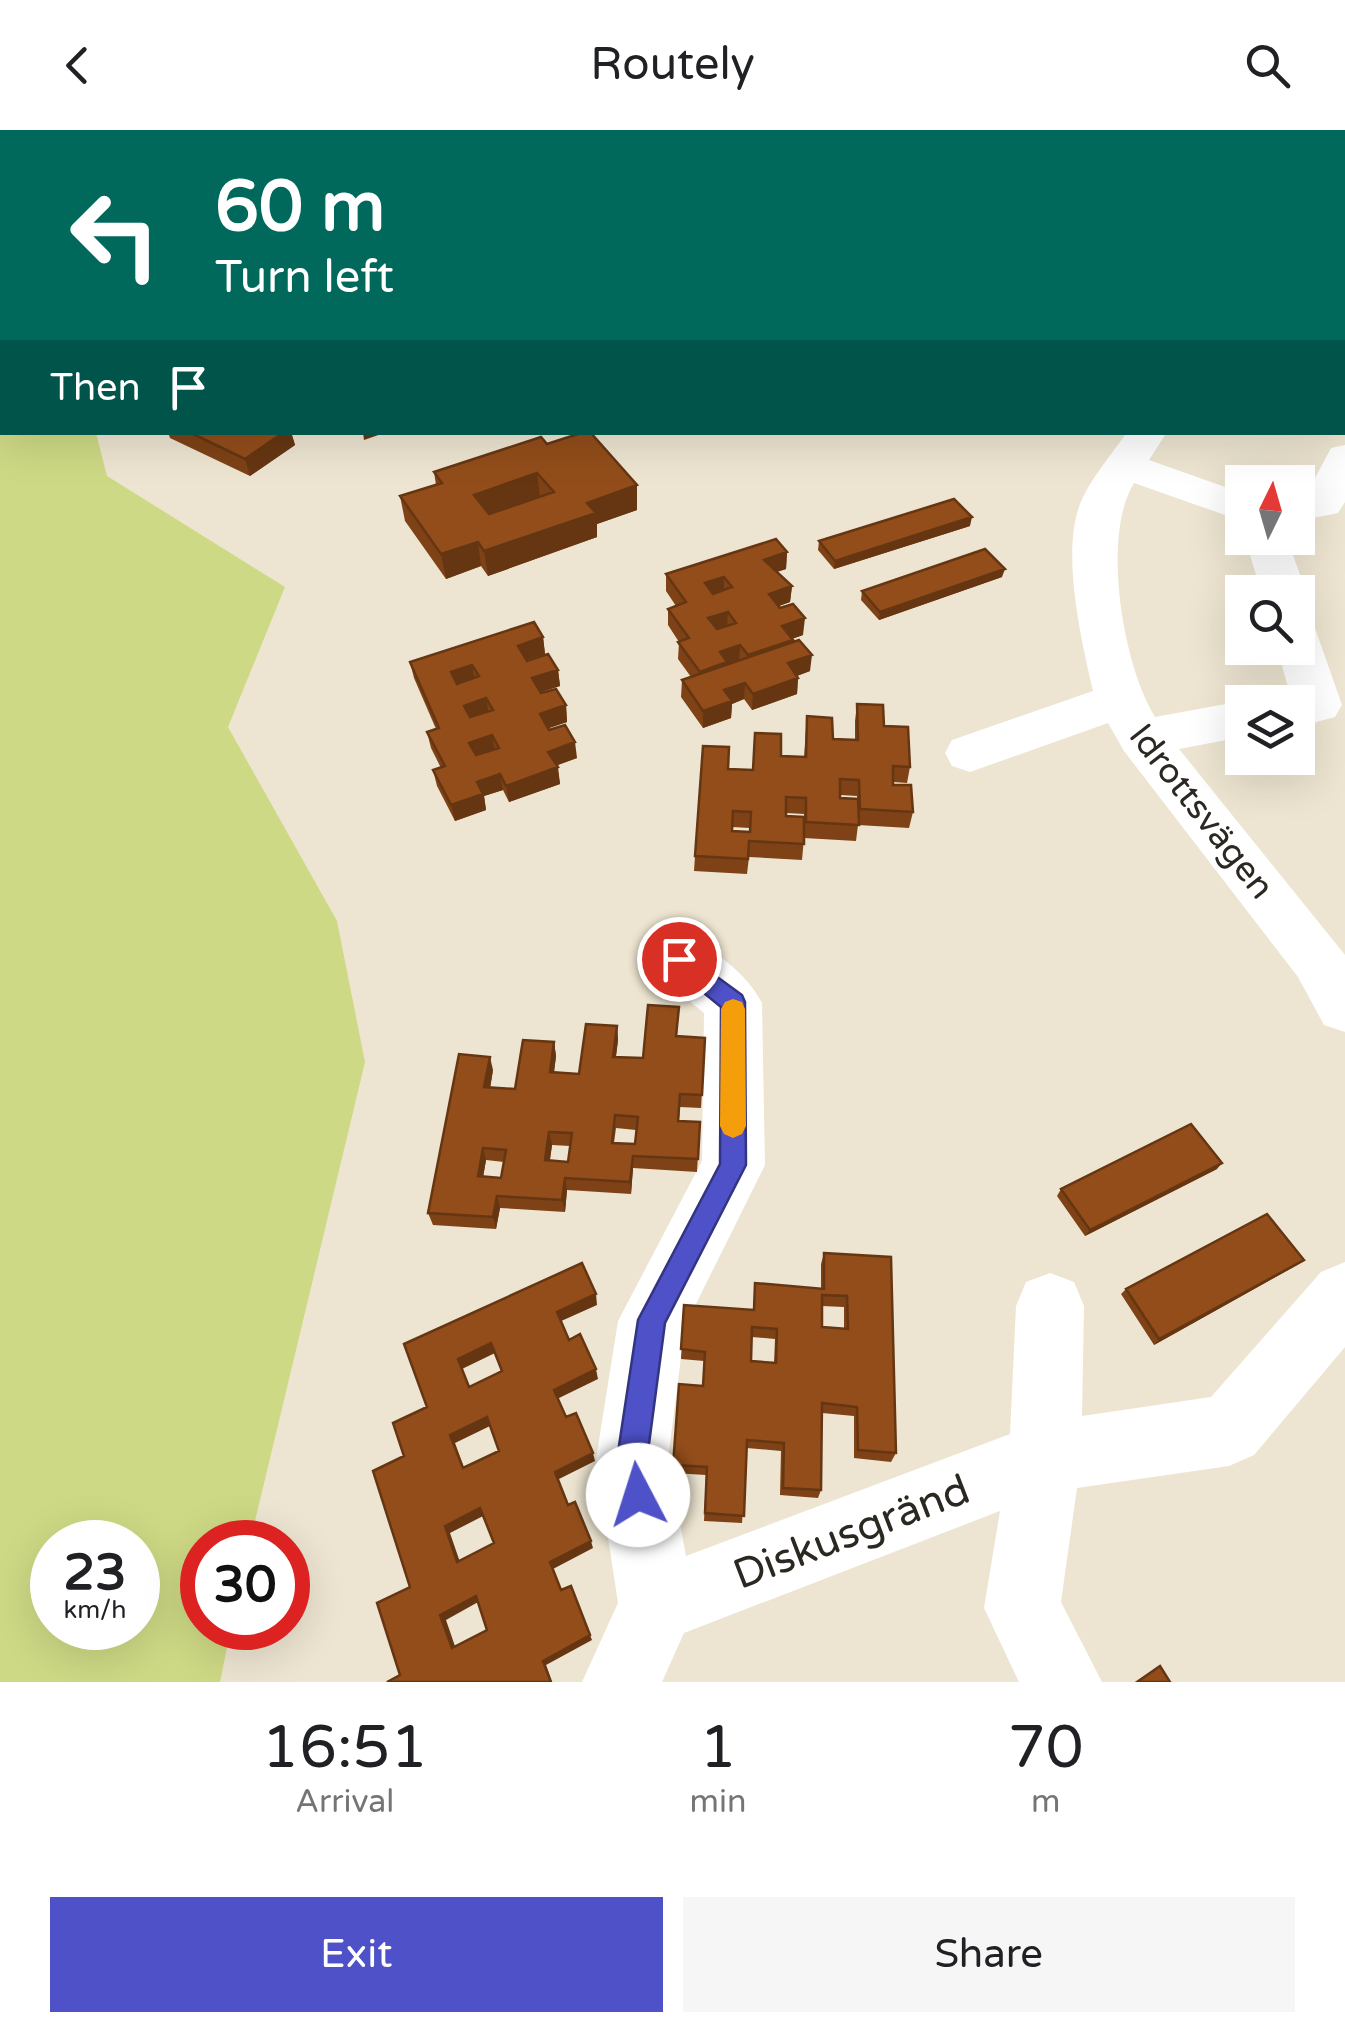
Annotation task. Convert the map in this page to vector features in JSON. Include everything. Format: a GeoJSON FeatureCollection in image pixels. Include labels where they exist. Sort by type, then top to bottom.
{"type":"FeatureCollection","features":[{"type":"Feature","properties":{"kind":"street"},"geometry":{"type":"LineString","coordinates":[[1136,449],[1225,499]]}},
{"type":"Feature","properties":{"kind":"street","name":"Idrottsvägen"},"geometry":{"type":"LineString","coordinates":[[1136,449],[1103,499],[1095,540],[1102,631],[1130,719],[1331,957],[1345,1007]]}},
{"type":"Feature","properties":{"kind":"street"},"geometry":{"type":"LineString","coordinates":[[1315,505],[1323,504],[1345,457]]}},
{"type":"Feature","properties":{"kind":"street"},"geometry":{"type":"LineString","coordinates":[[1306,665],[1320,706]]}},
{"type":"Feature","properties":{"kind":"street"},"geometry":{"type":"LineString","coordinates":[[970,753],[1130,719],[1225,719]]}},
{"type":"Feature","properties":{"kind":"street"},"geometry":{"type":"LineString","coordinates":[[622,1682],[657,1605],[632,1459],[652,1320],[733,1165],[734,1002],[679,959]]}},
{"type":"Feature","properties":{"kind":"street"},"geometry":{"type":"LineString","coordinates":[[1045,1457],[1230,1430],[1345,1296]]}},
{"type":"Feature","properties":{"kind":"street"},"geometry":{"type":"LineString","coordinates":[[1050,1306],[1045,1457],[1022,1608],[1062,1682]]}},
{"type":"Feature","properties":{"kind":"street","name":"Diskusgränd"},"geometry":{"type":"LineString","coordinates":[[657,1605],[1045,1457]]}},
{"type":"Feature","properties":{"kind":"green space"},"geometry":{"type":"Polygon","coordinates":[[[0,435],[97,435],[107,476],[285,587],[228,727],[337,921],[365,1062],[255,1520],[180,1520],[180,1650],[227,1650],[220,1682],[0,1682],[0,435]]]}},
{"type":"Feature","properties":{"kind":"building"},"geometry":{"type":"Polygon","coordinates":[[[195,435],[280,435],[245,459],[195,435]]]}},
{"type":"Feature","properties":{"kind":"building"},"geometry":{"type":"Polygon","coordinates":[[[575,435],[593,435],[637,485],[587,503],[596,513],[484,551],[478,542],[441,554],[400,496],[442,483],[434,472],[541,437],[547,444],[575,435]],[[537,473],[474,495],[489,514],[554,492],[537,473]]]}},
{"type":"Feature","properties":{"kind":"building"},"geometry":{"type":"Polygon","coordinates":[[[954,499],[972,517],[835,561],[819,541],[954,499]]]}},
{"type":"Feature","properties":{"kind":"building"},"geometry":{"type":"Polygon","coordinates":[[[776,539],[787,552],[764,560],[792,586],[769,594],[780,608],[793,604],[805,618],[782,626],[793,640],[748,655],[740,645],[720,652],[727,662],[700,672],[678,642],[689,638],[668,609],[686,602],[666,574],[776,539]],[[724,577],[705,583],[713,594],[732,587],[724,577]],[[728,612],[708,618],[717,629],[736,623],[728,612]]]}},
{"type":"Feature","properties":{"kind":"building"},"geometry":{"type":"Polygon","coordinates":[[[985,549],[1005,569],[880,612],[862,591],[985,549]]]}},
{"type":"Feature","properties":{"kind":"building"},"geometry":{"type":"Polygon","coordinates":[[[534,622],[543,637],[518,646],[527,661],[548,654],[558,670],[532,678],[541,693],[556,689],[566,705],[540,714],[549,730],[565,725],[575,742],[548,752],[558,767],[506,786],[500,774],[477,782],[483,794],[451,805],[433,770],[445,766],[427,732],[439,728],[410,662],[534,622]],[[472,665],[451,672],[457,684],[479,676],[472,665]],[[486,698],[464,706],[470,717],[493,710],[486,698]],[[492,735],[469,743],[476,755],[499,748],[492,735]]]}},
{"type":"Feature","properties":{"kind":"building"},"geometry":{"type":"Polygon","coordinates":[[[799,640],[812,655],[788,663],[798,678],[753,694],[745,683],[724,690],[732,701],[703,711],[682,680],[799,640]]]}},
{"type":"Feature","properties":{"kind":"building"},"geometry":{"type":"Polygon","coordinates":[[[857,704],[883,705],[884,726],[908,727],[910,767],[893,766],[893,785],[911,785],[913,812],[860,809],[859,780],[840,779],[840,798],[858,799],[859,825],[806,822],[806,798],[786,797],[786,816],[804,817],[804,844],[749,841],[748,859],[695,856],[703,746],[729,747],[728,769],[753,770],[755,733],[781,734],[781,756],[806,757],[807,716],[832,718],[833,739],[858,740],[857,704]],[[733,811],[732,831],[750,832],[751,812],[733,811]]]}},
{"type":"Feature","properties":{"kind":"building"},"geometry":{"type":"Polygon","coordinates":[[[648,1005],[679,1007],[676,1036],[705,1038],[702,1095],[680,1094],[678,1121],[700,1122],[698,1159],[633,1156],[630,1182],[565,1178],[562,1200],[497,1196],[493,1217],[428,1213],[459,1054],[490,1057],[484,1087],[515,1089],[523,1040],[554,1042],[550,1072],[579,1074],[586,1024],[617,1026],[613,1057],[643,1058],[648,1005]],[[615,1115],[612,1143],[635,1144],[638,1117],[615,1115]],[[549,1132],[545,1160],[568,1162],[572,1133],[549,1132]],[[483,1148],[478,1176],[501,1178],[506,1150],[483,1148]]]}},
{"type":"Feature","properties":{"kind":"building"},"geometry":{"type":"Polygon","coordinates":[[[1191,1124],[1222,1163],[1090,1230],[1061,1189],[1191,1124]]]}},
{"type":"Feature","properties":{"kind":"building"},"geometry":{"type":"Polygon","coordinates":[[[1267,1214],[1304,1260],[1159,1339],[1126,1289],[1267,1214]]]}},
{"type":"Feature","properties":{"kind":"building"},"geometry":{"type":"Polygon","coordinates":[[[824,1253],[891,1257],[896,1453],[858,1450],[857,1407],[822,1403],[821,1490],[783,1488],[784,1443],[747,1440],[744,1516],[705,1513],[707,1467],[673,1465],[679,1384],[703,1386],[705,1352],[681,1349],[684,1305],[754,1310],[755,1283],[824,1289],[824,1253]],[[822,1295],[822,1327],[848,1329],[847,1296],[822,1295]],[[752,1327],[751,1361],[776,1363],[777,1329],[752,1327]]]}},
{"type":"Feature","properties":{"kind":"building"},"geometry":{"type":"Polygon","coordinates":[[[582,1263],[596,1294],[557,1312],[569,1340],[580,1334],[596,1369],[554,1390],[566,1417],[576,1413],[593,1453],[555,1472],[568,1505],[575,1502],[591,1541],[550,1562],[561,1590],[571,1586],[590,1635],[543,1661],[551,1682],[387,1682],[400,1675],[377,1603],[410,1587],[373,1471],[404,1456],[393,1423],[427,1407],[404,1344],[582,1263]],[[491,1343],[458,1359],[469,1387],[502,1371],[491,1343]],[[487,1417],[450,1435],[463,1468],[499,1451],[487,1417]],[[480,1508],[445,1526],[457,1562],[494,1543],[480,1508]],[[476,1596],[440,1615],[452,1648],[487,1630],[476,1596]]]}},
{"type":"Feature","properties":{"kind":"building"},"geometry":{"type":"Polygon","coordinates":[[[1160,1666],[1170,1682],[1137,1682],[1160,1666]]]}},
{"type":"Feature","properties":{"kind":"slow traffic"},"geometry":{"type":"LineString","coordinates":[[733,1009],[733,1126]]}},
{"type":"Feature","properties":{"kind":"route"},"geometry":{"type":"LineString","coordinates":[[638,1495],[632,1459],[652,1320],[733,1165],[734,1002],[679,959]]}}]}
